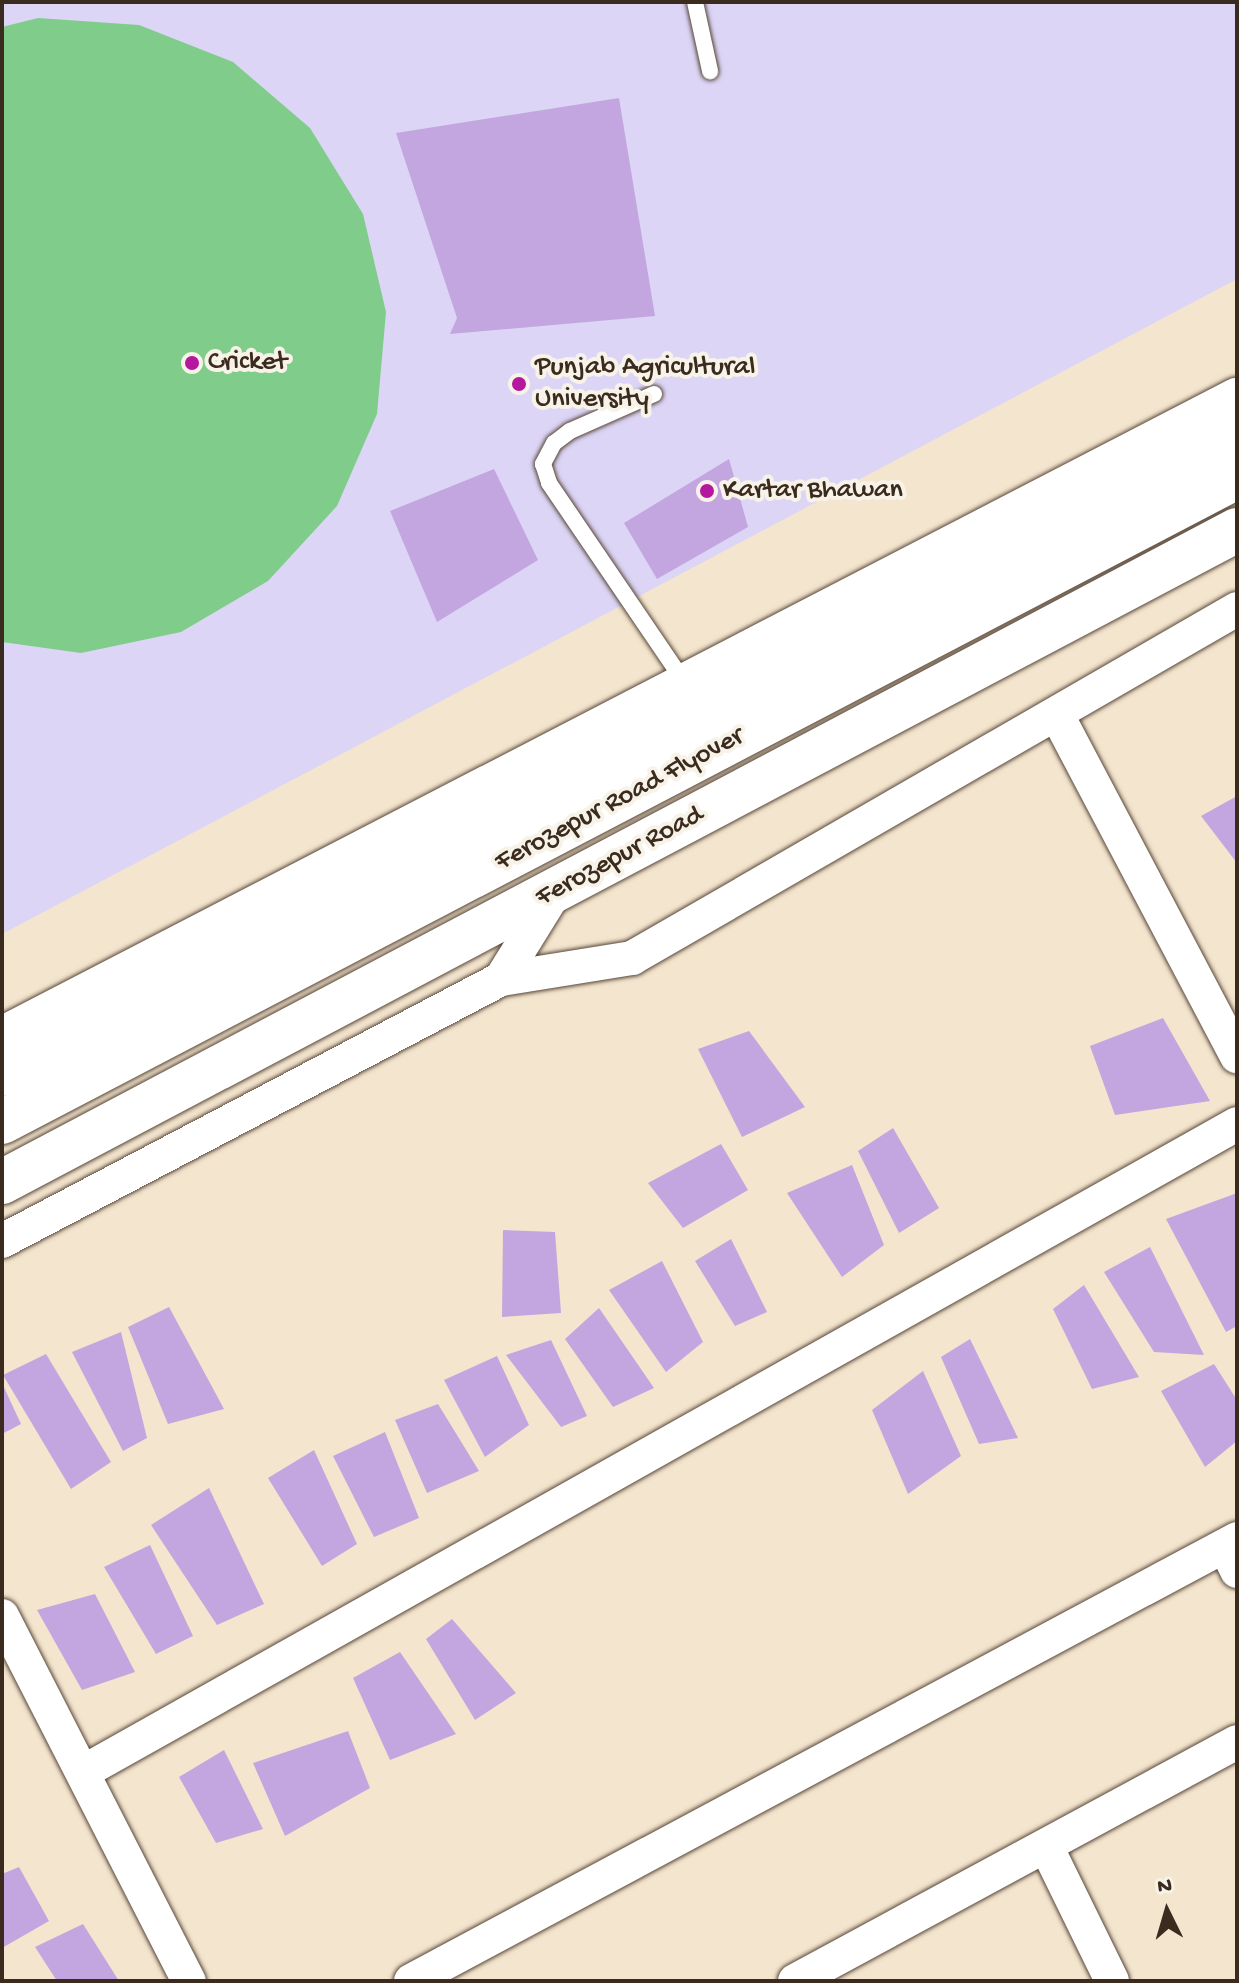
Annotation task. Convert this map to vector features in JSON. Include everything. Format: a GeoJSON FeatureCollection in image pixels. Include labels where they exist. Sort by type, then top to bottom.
{"type":"FeatureCollection","features":[{"type":"Feature","properties":{"kind":"main road"},"geometry":{"type":"LineString","coordinates":[[2,1039],[1237,400]]}},
{"type":"Feature","properties":{"kind":"main road","name":"Ferozepur Road Flyover"},"geometry":{"type":"LineString","coordinates":[[2,1074],[380,884],[1237,435]]}},
{"type":"Feature","properties":{"kind":"main road","name":"Ferozepur Road Flyover"},"geometry":{"type":"LineString","coordinates":[[2,1122],[1237,477]]}},
{"type":"Feature","properties":{"kind":"main road","name":"Ferozepur Road"},"geometry":{"type":"LineString","coordinates":[[2,1182],[1237,530]]}},
{"type":"Feature","properties":{"kind":"street"},"geometry":{"type":"LineString","coordinates":[[2,1241],[501,979],[632,958],[1237,609]]}},
{"type":"Feature","properties":{"kind":"street"},"geometry":{"type":"LineString","coordinates":[[1057,715],[1237,1057]]}},
{"type":"Feature","properties":{"kind":"street"},"geometry":{"type":"LineString","coordinates":[[501,979],[555,892]]}},
{"type":"Feature","properties":{"kind":"street"},"geometry":{"type":"LineString","coordinates":[[85,1771],[1237,1124]]}},
{"type":"Feature","properties":{"kind":"street"},"geometry":{"type":"LineString","coordinates":[[411,1981],[1233,1552]]}},
{"type":"Feature","properties":{"kind":"street"},"geometry":{"type":"LineString","coordinates":[[2,1616],[85,1771],[189,1981]]}},
{"type":"Feature","properties":{"kind":"street"},"geometry":{"type":"LineString","coordinates":[[795,1981],[1237,1742]]}},
{"type":"Feature","properties":{"kind":"street"},"geometry":{"type":"LineString","coordinates":[[1046,1846],[1112,1981]]}},
{"type":"Feature","properties":{"kind":"lane"},"geometry":{"type":"LineString","coordinates":[[695,2],[710,71]]}},
{"type":"Feature","properties":{"kind":"lane"},"geometry":{"type":"LineString","coordinates":[[654,394],[570,431],[554,443],[543,464],[549,483],[687,687]]}},
{"type":"Feature","properties":{"kind":"shaded area","name":"Punjab Agricultural University"},"geometry":{"type":"Polygon","coordinates":[[[2,2],[1237,2],[1237,279],[2,934],[2,2]]]}},
{"type":"Feature","properties":{"kind":"green space","name":"Cricket"},"geometry":{"type":"Polygon","coordinates":[[[38,18],[139,25],[233,62],[310,128],[363,214],[386,312],[377,414],[337,506],[268,581],[181,632],[81,653],[2,642],[2,27],[38,18]]]}},
{"type":"Feature","properties":{"kind":"building"},"geometry":{"type":"Polygon","coordinates":[[[619,98],[655,316],[450,334],[457,318],[396,133],[619,98]]]}},
{"type":"Feature","properties":{"kind":"building","name":"Kartar Bhawan"},"geometry":{"type":"Polygon","coordinates":[[[729,459],[748,527],[657,579],[624,523],[729,459]]]}},
{"type":"Feature","properties":{"kind":"building"},"geometry":{"type":"Polygon","coordinates":[[[494,469],[538,560],[437,622],[390,511],[494,469]]]}},
{"type":"Feature","properties":{"kind":"building"},"geometry":{"type":"Polygon","coordinates":[[[1237,796],[1237,863],[1201,816],[1237,796]]]}},
{"type":"Feature","properties":{"kind":"building"},"geometry":{"type":"Polygon","coordinates":[[[1163,1018],[1210,1101],[1115,1115],[1090,1046],[1163,1018]]]}},
{"type":"Feature","properties":{"kind":"building"},"geometry":{"type":"Polygon","coordinates":[[[749,1031],[805,1107],[742,1137],[698,1049],[749,1031]]]}},
{"type":"Feature","properties":{"kind":"building"},"geometry":{"type":"Polygon","coordinates":[[[893,1128],[939,1208],[899,1233],[858,1151],[893,1128]]]}},
{"type":"Feature","properties":{"kind":"building"},"geometry":{"type":"Polygon","coordinates":[[[721,1144],[748,1190],[683,1228],[648,1183],[721,1144]]]}},
{"type":"Feature","properties":{"kind":"building"},"geometry":{"type":"Polygon","coordinates":[[[852,1165],[884,1245],[842,1277],[787,1193],[852,1165]]]}},
{"type":"Feature","properties":{"kind":"building"},"geometry":{"type":"Polygon","coordinates":[[[1237,1193],[1237,1326],[1226,1332],[1166,1219],[1237,1193]]]}},
{"type":"Feature","properties":{"kind":"building"},"geometry":{"type":"Polygon","coordinates":[[[503,1230],[555,1232],[561,1313],[502,1317],[503,1230]]]}},
{"type":"Feature","properties":{"kind":"building"},"geometry":{"type":"Polygon","coordinates":[[[731,1239],[767,1312],[735,1326],[695,1261],[731,1239]]]}},
{"type":"Feature","properties":{"kind":"building"},"geometry":{"type":"Polygon","coordinates":[[[1150,1247],[1204,1355],[1154,1352],[1104,1272],[1150,1247]]]}},
{"type":"Feature","properties":{"kind":"building"},"geometry":{"type":"Polygon","coordinates":[[[662,1261],[703,1342],[666,1372],[609,1290],[662,1261]]]}},
{"type":"Feature","properties":{"kind":"building"},"geometry":{"type":"Polygon","coordinates":[[[1084,1285],[1139,1377],[1092,1389],[1053,1309],[1084,1285]]]}},
{"type":"Feature","properties":{"kind":"building"},"geometry":{"type":"Polygon","coordinates":[[[169,1307],[224,1409],[168,1424],[128,1327],[169,1307]]]}},
{"type":"Feature","properties":{"kind":"building"},"geometry":{"type":"Polygon","coordinates":[[[599,1308],[654,1388],[613,1407],[565,1339],[599,1308]]]}},
{"type":"Feature","properties":{"kind":"building"},"geometry":{"type":"Polygon","coordinates":[[[121,1332],[147,1438],[123,1451],[72,1352],[121,1332]]]}},
{"type":"Feature","properties":{"kind":"building"},"geometry":{"type":"Polygon","coordinates":[[[970,1339],[1018,1438],[979,1444],[941,1357],[970,1339]]]}},
{"type":"Feature","properties":{"kind":"building"},"geometry":{"type":"Polygon","coordinates":[[[551,1340],[587,1416],[561,1427],[506,1355],[551,1340]]]}},
{"type":"Feature","properties":{"kind":"building"},"geometry":{"type":"Polygon","coordinates":[[[46,1354],[111,1462],[71,1489],[3,1375],[46,1354]]]}},
{"type":"Feature","properties":{"kind":"building"},"geometry":{"type":"Polygon","coordinates":[[[497,1356],[529,1425],[485,1457],[444,1380],[497,1356]]]}},
{"type":"Feature","properties":{"kind":"building"},"geometry":{"type":"Polygon","coordinates":[[[1214,1364],[1237,1400],[1237,1441],[1205,1467],[1161,1391],[1214,1364]]]}},
{"type":"Feature","properties":{"kind":"building"},"geometry":{"type":"Polygon","coordinates":[[[923,1371],[961,1456],[908,1494],[872,1410],[923,1371]]]}},
{"type":"Feature","properties":{"kind":"building"},"geometry":{"type":"Polygon","coordinates":[[[2,1383],[21,1424],[2,1434],[2,1383]]]}},
{"type":"Feature","properties":{"kind":"building"},"geometry":{"type":"Polygon","coordinates":[[[438,1404],[479,1471],[427,1493],[395,1420],[438,1404]]]}},
{"type":"Feature","properties":{"kind":"building"},"geometry":{"type":"Polygon","coordinates":[[[385,1432],[419,1518],[374,1537],[333,1456],[385,1432]]]}},
{"type":"Feature","properties":{"kind":"building"},"geometry":{"type":"Polygon","coordinates":[[[314,1450],[357,1544],[322,1566],[268,1478],[314,1450]]]}},
{"type":"Feature","properties":{"kind":"building"},"geometry":{"type":"Polygon","coordinates":[[[209,1488],[264,1604],[217,1625],[151,1525],[209,1488]]]}},
{"type":"Feature","properties":{"kind":"building"},"geometry":{"type":"Polygon","coordinates":[[[150,1545],[193,1636],[156,1654],[104,1567],[150,1545]]]}},
{"type":"Feature","properties":{"kind":"building"},"geometry":{"type":"Polygon","coordinates":[[[95,1594],[135,1672],[82,1690],[37,1610],[95,1594]]]}},
{"type":"Feature","properties":{"kind":"building"},"geometry":{"type":"Polygon","coordinates":[[[452,1619],[516,1693],[475,1720],[426,1639],[452,1619]]]}},
{"type":"Feature","properties":{"kind":"building"},"geometry":{"type":"Polygon","coordinates":[[[400,1652],[456,1734],[390,1760],[353,1678],[400,1652]]]}},
{"type":"Feature","properties":{"kind":"building"},"geometry":{"type":"Polygon","coordinates":[[[348,1731],[370,1788],[285,1836],[253,1763],[348,1731]]]}},
{"type":"Feature","properties":{"kind":"building"},"geometry":{"type":"Polygon","coordinates":[[[224,1750],[263,1829],[216,1843],[179,1777],[224,1750]]]}},
{"type":"Feature","properties":{"kind":"building"},"geometry":{"type":"Polygon","coordinates":[[[19,1867],[49,1921],[2,1948],[2,1874],[19,1867]]]}},
{"type":"Feature","properties":{"kind":"building"},"geometry":{"type":"Polygon","coordinates":[[[83,1924],[119,1981],[57,1981],[35,1947],[83,1924]]]}},
{"type":"Feature","properties":{"kind":"place","name":"Cricket"},"geometry":{"type":"Point","coordinates":[192,363]}},
{"type":"Feature","properties":{"kind":"place","name":"Punjab Agricultural University"},"geometry":{"type":"Point","coordinates":[519,384]}},
{"type":"Feature","properties":{"kind":"place","name":"Kartar Bhawan"},"geometry":{"type":"Point","coordinates":[707,491]}}]}
